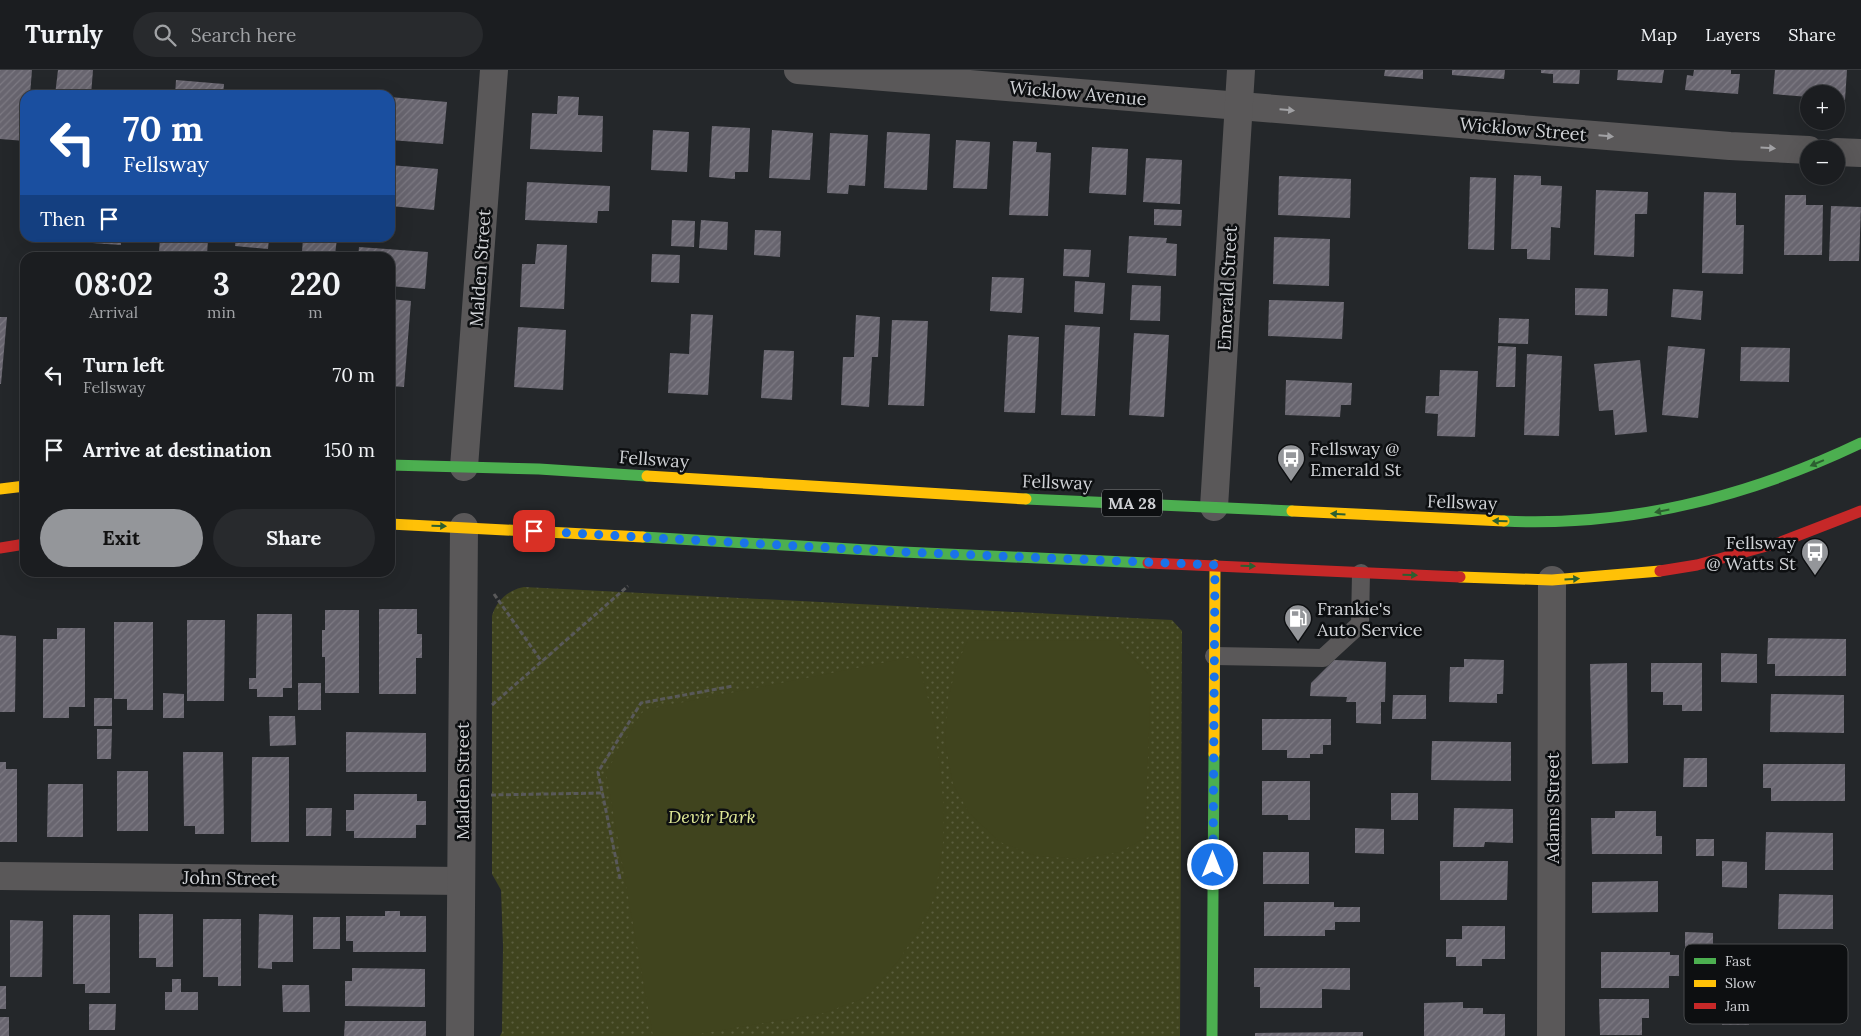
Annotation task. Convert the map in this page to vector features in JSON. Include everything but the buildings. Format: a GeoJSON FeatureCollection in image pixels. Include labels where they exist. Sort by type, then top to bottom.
{"type":"FeatureCollection","features":[{"type":"Feature","properties":{"kind":"main road","name":"Fellsway"},"geometry":{"type":"LineString","coordinates":[[395,465],[538,469],[990,497],[1214,506],[1538,523],[1590,521],[1662,511],[1739,493],[1818,463],[1861,443]]}},
{"type":"Feature","properties":{"kind":"main road"},"geometry":{"type":"LineString","coordinates":[[0,489],[20,487]]}},
{"type":"Feature","properties":{"kind":"main road"},"geometry":{"type":"LineString","coordinates":[[395,524],[464,526],[902,552],[1552,580],[1648,573],[1697,565],[1781,542],[1861,511]]}},
{"type":"Feature","properties":{"kind":"main road"},"geometry":{"type":"LineString","coordinates":[[0,548],[20,545]]}},
{"type":"Feature","properties":{"kind":"main road"},"geometry":{"type":"LineString","coordinates":[[1212,1036],[1215,565]]}},
{"type":"Feature","properties":{"kind":"street","name":"Malden Street"},"geometry":{"type":"LineString","coordinates":[[464,467],[494,70]]}},
{"type":"Feature","properties":{"kind":"street","name":"Wicklow Avenue"},"geometry":{"type":"LineString","coordinates":[[798,70],[1238,106]]}},
{"type":"Feature","properties":{"kind":"street","name":"Emerald Street"},"geometry":{"type":"LineString","coordinates":[[1214,506],[1241,70]]}},
{"type":"Feature","properties":{"kind":"street","name":"Wicklow Street"},"geometry":{"type":"LineString","coordinates":[[1238,106],[1730,146],[1800,150]]}},
{"type":"Feature","properties":{"kind":"street"},"geometry":{"type":"LineString","coordinates":[[1845,152],[1861,153]]}},
{"type":"Feature","properties":{"kind":"street","name":"Malden Street"},"geometry":{"type":"LineString","coordinates":[[460,1036],[464,526]]}},
{"type":"Feature","properties":{"kind":"street","name":"Adams Street"},"geometry":{"type":"LineString","coordinates":[[1551,1036],[1552,580]]}},
{"type":"Feature","properties":{"kind":"street","name":"John Street"},"geometry":{"type":"LineString","coordinates":[[0,876],[461,881]]}},
{"type":"Feature","properties":{"kind":"lane"},"geometry":{"type":"LineString","coordinates":[[1214,656],[1323,658],[1360,624],[1361,572]]}},
{"type":"Feature","properties":{"kind":"path"},"geometry":{"type":"LineString","coordinates":[[488,709],[628,586]]}},
{"type":"Feature","properties":{"kind":"path"},"geometry":{"type":"LineString","coordinates":[[494,594],[542,662]]}},
{"type":"Feature","properties":{"kind":"path"},"geometry":{"type":"LineString","coordinates":[[620,879],[598,772],[641,703],[733,686]]}},
{"type":"Feature","properties":{"kind":"path"},"geometry":{"type":"LineString","coordinates":[[488,795],[602,793]]}},
{"type":"Feature","properties":{"kind":"green space","name":"Devir Park"},"geometry":{"type":"Polygon","coordinates":[[[518,588],[1172,620],[1182,631],[1180,1036],[500,1036],[502,1032],[503,946],[501,890],[492,874],[492,616],[496,606],[503,597],[518,588]]]}},
{"type":"Feature","properties":{"kind":"green space"},"geometry":{"type":"Polygon","coordinates":[[[968,640],[1116,641],[1151,677],[1145,838],[1120,852],[1080,859],[1036,856],[1000,842],[969,813],[953,784],[945,743],[948,699],[957,664],[968,640]]]}},
{"type":"Feature","properties":{"kind":"green space"},"geometry":{"type":"Polygon","coordinates":[[[917,656],[935,726],[944,807],[943,843],[935,896],[917,933],[898,961],[867,997],[824,1013],[686,1036],[653,1036],[606,772],[644,710],[917,656]]]}},
{"type":"Feature","properties":{"kind":"traffic: fast"},"geometry":{"type":"LineString","coordinates":[[1504,521],[1551,522],[1597,519],[1687,505],[1775,479],[1861,443]]}},
{"type":"Feature","properties":{"kind":"traffic: fast"},"geometry":{"type":"LineString","coordinates":[[395,465],[539,469],[647,476]]}},
{"type":"Feature","properties":{"kind":"traffic: fast"},"geometry":{"type":"LineString","coordinates":[[1026,499],[1292,511]]}},
{"type":"Feature","properties":{"kind":"traffic: fast"},"geometry":{"type":"LineString","coordinates":[[643,537],[903,552],[1148,563]]}},
{"type":"Feature","properties":{"kind":"traffic: fast"},"geometry":{"type":"LineString","coordinates":[[1212,1036],[1214,754]]}},
{"type":"Feature","properties":{"kind":"traffic: slow"},"geometry":{"type":"LineString","coordinates":[[647,476],[1026,499]]}},
{"type":"Feature","properties":{"kind":"traffic: slow"},"geometry":{"type":"LineString","coordinates":[[0,489],[20,487]]}},
{"type":"Feature","properties":{"kind":"traffic: slow"},"geometry":{"type":"LineString","coordinates":[[1292,511],[1504,521]]}},
{"type":"Feature","properties":{"kind":"traffic: slow"},"geometry":{"type":"LineString","coordinates":[[395,524],[643,537]]}},
{"type":"Feature","properties":{"kind":"traffic: slow"},"geometry":{"type":"LineString","coordinates":[[1214,754],[1215,565]]}},
{"type":"Feature","properties":{"kind":"traffic: slow"},"geometry":{"type":"LineString","coordinates":[[1460,577],[1552,580],[1660,571]]}},
{"type":"Feature","properties":{"kind":"traffic: jam"},"geometry":{"type":"LineString","coordinates":[[1660,571],[1697,565],[1781,542],[1861,511]]}},
{"type":"Feature","properties":{"kind":"traffic: jam"},"geometry":{"type":"LineString","coordinates":[[0,548],[20,545]]}},
{"type":"Feature","properties":{"kind":"traffic: jam"},"geometry":{"type":"LineString","coordinates":[[1148,563],[1460,577]]}},
{"type":"Feature","properties":{"kind":"place","name":"Fellsway @ Emerald St"},"geometry":{"type":"Point","coordinates":[1291,482]}},
{"type":"Feature","properties":{"kind":"place","name":"Fellsway @ Watts St"},"geometry":{"type":"Point","coordinates":[1815,576]}},
{"type":"Feature","properties":{"kind":"place","name":"Frankie's Auto Service"},"geometry":{"type":"Point","coordinates":[1298,642]}},
{"type":"Feature","properties":{"kind":"route"},"geometry":{"type":"LineString","coordinates":[[534,531],[902,552],[1215,565],[1213,865]]}}]}
